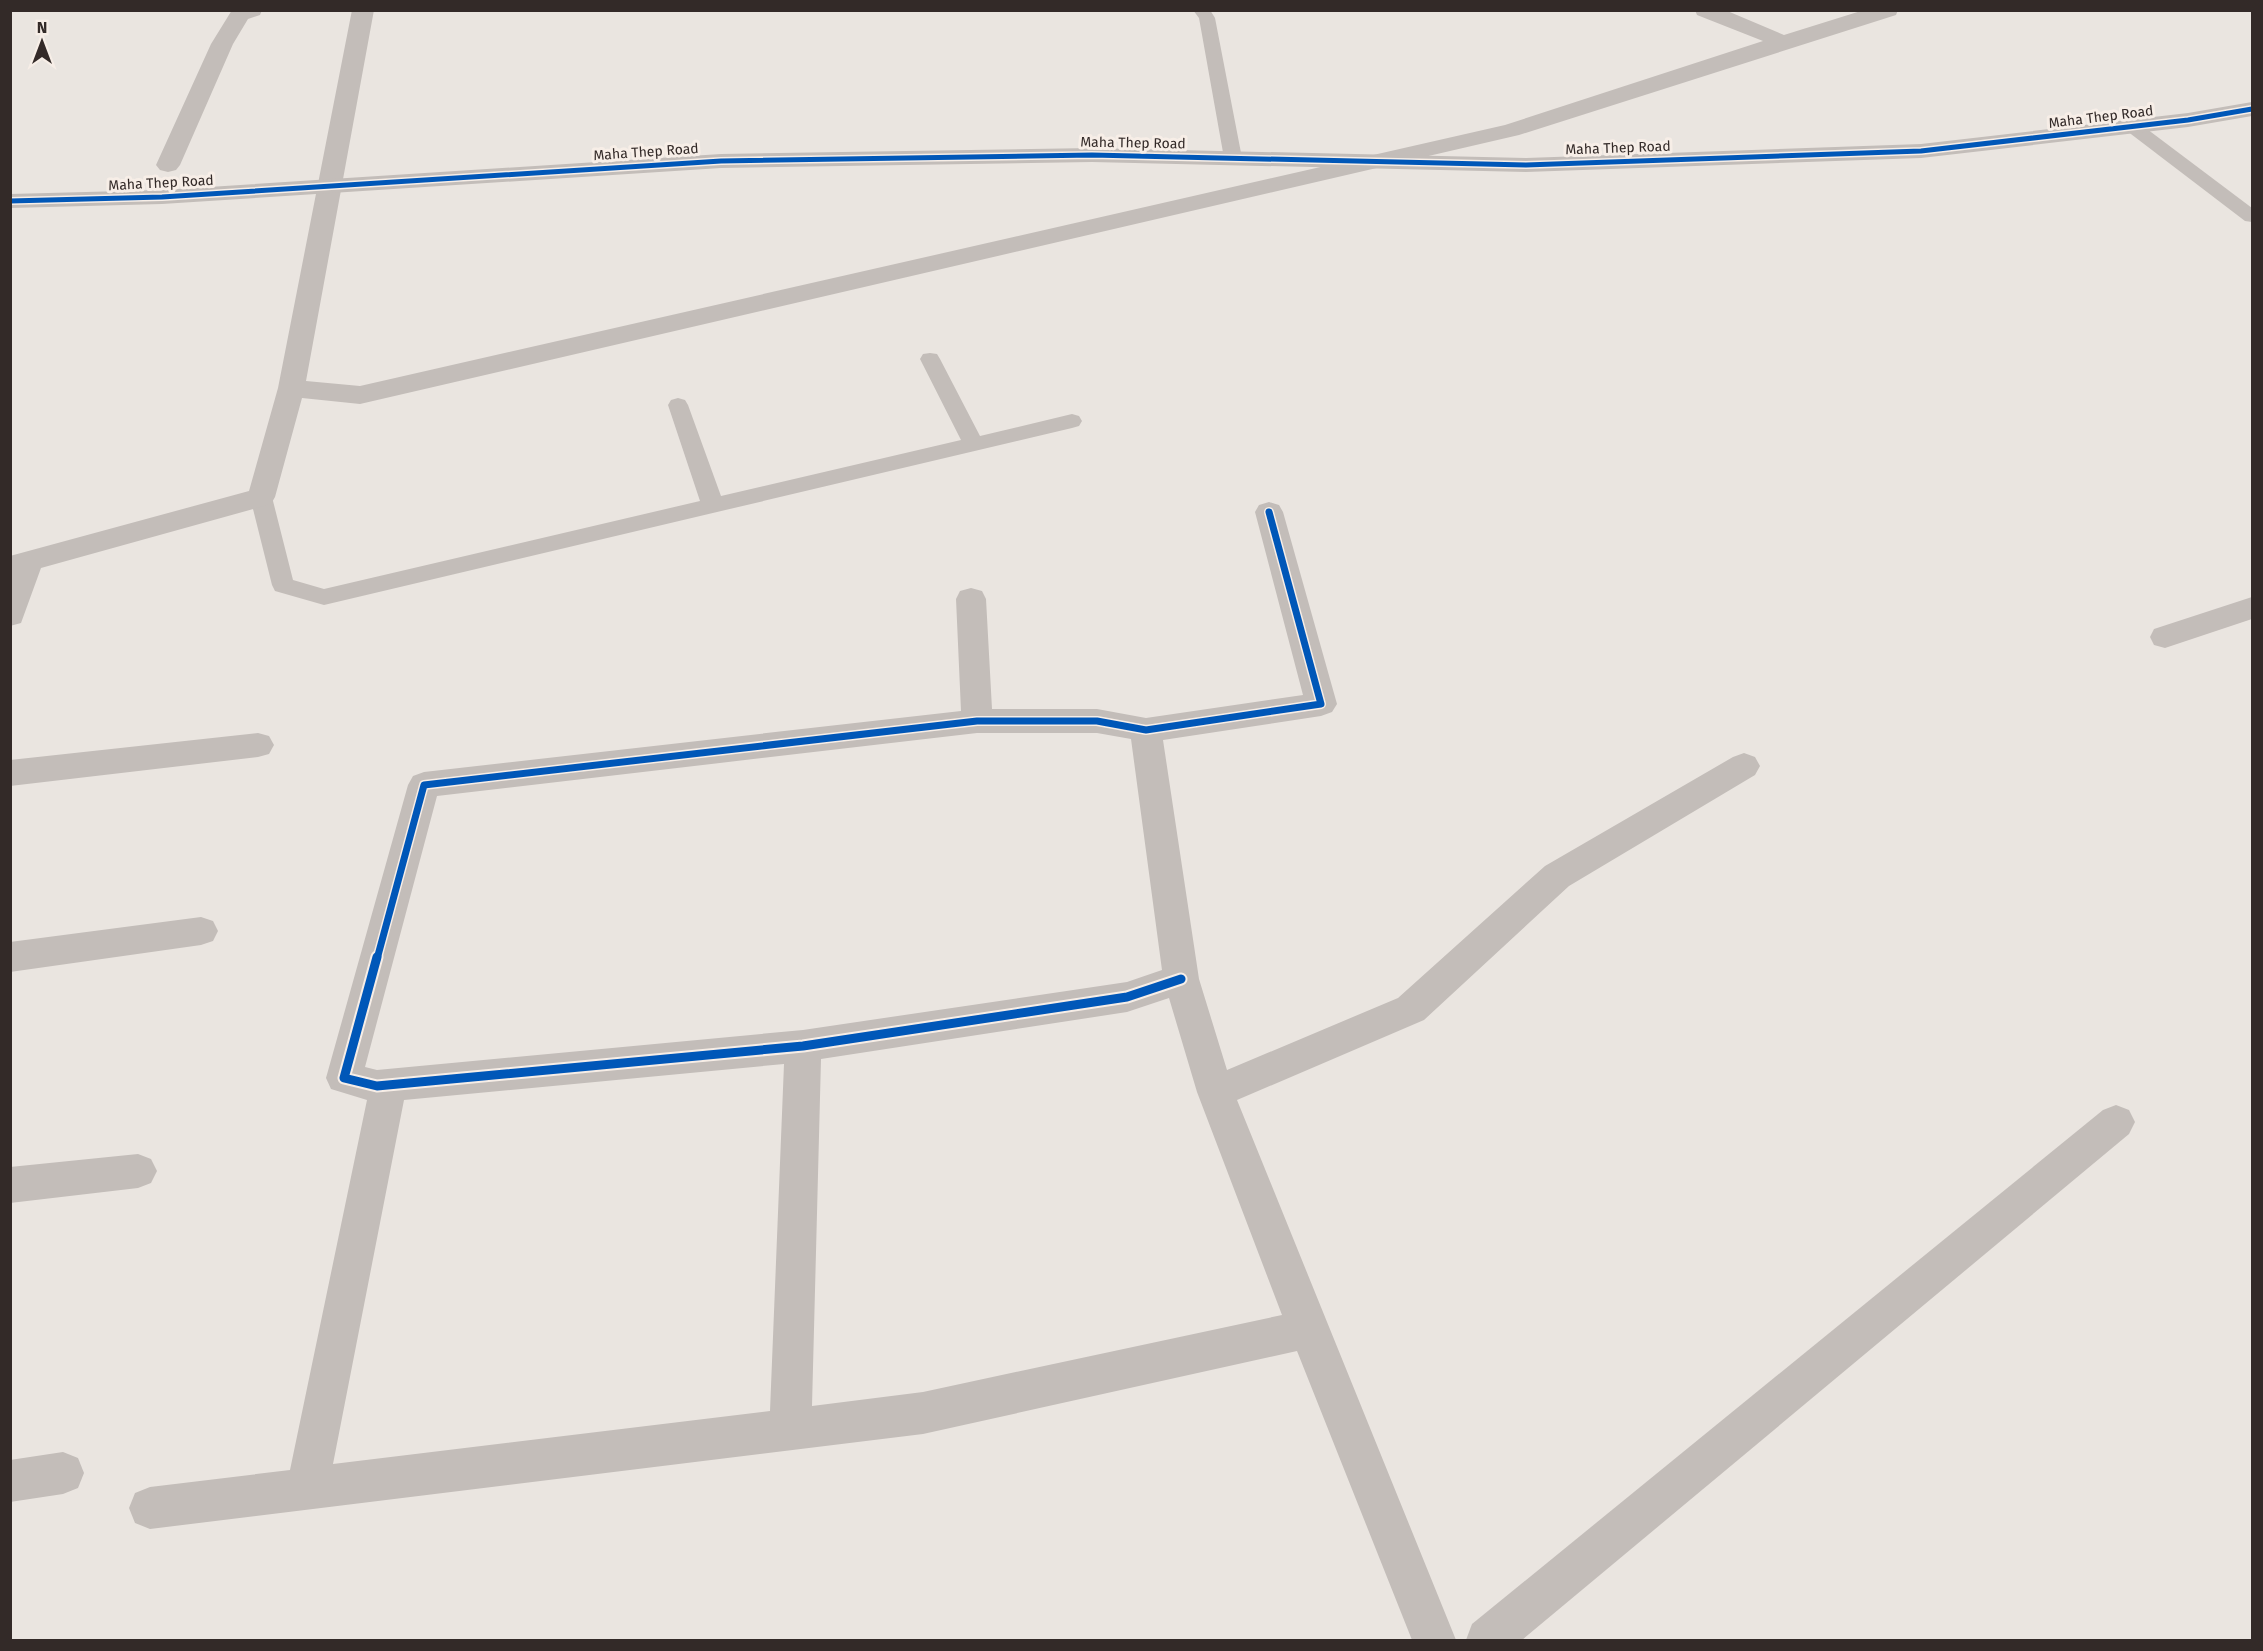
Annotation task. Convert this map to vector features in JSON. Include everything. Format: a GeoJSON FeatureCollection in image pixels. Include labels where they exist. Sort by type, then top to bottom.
{"type":"FeatureCollection","features":[{"type":"Feature","properties":{"kind":"street"},"geometry":{"type":"LineString","coordinates":[[168,165],[222,44],[240,15],[252,10]]}},
{"type":"Feature","properties":{"kind":"street"},"geometry":{"type":"LineString","coordinates":[[10,615],[20,564],[261,497],[291,388],[363,10]]}},
{"type":"Feature","properties":{"kind":"street"},"geometry":{"type":"LineString","coordinates":[[1705,10],[1782,42]]}},
{"type":"Feature","properties":{"kind":"street"},"geometry":{"type":"LineString","coordinates":[[291,388],[360,395],[1511,130],[1888,10]]}},
{"type":"Feature","properties":{"kind":"street","name":"Maha Thep Road"},"geometry":{"type":"LineString","coordinates":[[10,201],[162,197],[721,161],[1092,155],[1526,165],[1921,152],[2133,127],[2253,109]]}},
{"type":"Feature","properties":{"kind":"street"},"geometry":{"type":"LineString","coordinates":[[1181,979],[1127,997],[803,1046],[376,1086],[344,1078],[424,785],[976,721],[1097,721],[1146,730],[1320,704],[1269,512]]}},
{"type":"Feature","properties":{"kind":"street"},"geometry":{"type":"LineString","coordinates":[[971,599],[976,721]]}},
{"type":"Feature","properties":{"kind":"street"},"geometry":{"type":"LineString","coordinates":[[2165,637],[2253,608]]}},
{"type":"Feature","properties":{"kind":"street"},"geometry":{"type":"LineString","coordinates":[[1146,730],[1181,979],[1215,1092],[1434,1641]]}},
{"type":"Feature","properties":{"kind":"street"},"geometry":{"type":"LineString","coordinates":[[10,773],[258,744]]}},
{"type":"Feature","properties":{"kind":"street"},"geometry":{"type":"LineString","coordinates":[[1215,1092],[1411,1009],[1557,876],[1743,766]]}},
{"type":"Feature","properties":{"kind":"street"},"geometry":{"type":"LineString","coordinates":[[10,957],[201,931]]}},
{"type":"Feature","properties":{"kind":"street"},"geometry":{"type":"LineString","coordinates":[[790,1430],[803,1046]]}},
{"type":"Feature","properties":{"kind":"street"},"geometry":{"type":"LineString","coordinates":[[307,1489],[388,1085]]}},
{"type":"Feature","properties":{"kind":"street"},"geometry":{"type":"LineString","coordinates":[[1488,1641],[2116,1122]]}},
{"type":"Feature","properties":{"kind":"street"},"geometry":{"type":"LineString","coordinates":[[10,1185],[138,1171]]}},
{"type":"Feature","properties":{"kind":"street"},"geometry":{"type":"LineString","coordinates":[[150,1508],[923,1413],[1308,1329]]}},
{"type":"Feature","properties":{"kind":"street"},"geometry":{"type":"LineString","coordinates":[[10,1480],[63,1473]]}},
{"type":"Feature","properties":{"kind":"lane"},"geometry":{"type":"LineString","coordinates":[[1201,10],[1207,18],[1233,158]]}},
{"type":"Feature","properties":{"kind":"lane"},"geometry":{"type":"LineString","coordinates":[[2133,127],[2253,217]]}},
{"type":"Feature","properties":{"kind":"lane"},"geometry":{"type":"LineString","coordinates":[[930,359],[974,444]]}},
{"type":"Feature","properties":{"kind":"lane"},"geometry":{"type":"LineString","coordinates":[[678,405],[713,506]]}},
{"type":"Feature","properties":{"kind":"lane"},"geometry":{"type":"LineString","coordinates":[[261,497],[283,585],[324,597],[1072,421]]}},
{"type":"Feature","properties":{"kind":"cycle path"},"geometry":{"type":"LineString","coordinates":[[10,201],[162,197],[721,161],[1092,155],[1526,165],[1921,151],[2188,120],[2252,109]]}},
{"type":"Feature","properties":{"kind":"cycle path"},"geometry":{"type":"LineString","coordinates":[[1181,979],[1127,997],[803,1046],[377,1086],[344,1078],[424,785],[977,721],[1097,721],[1146,730],[1321,704],[1269,512]]}}]}
